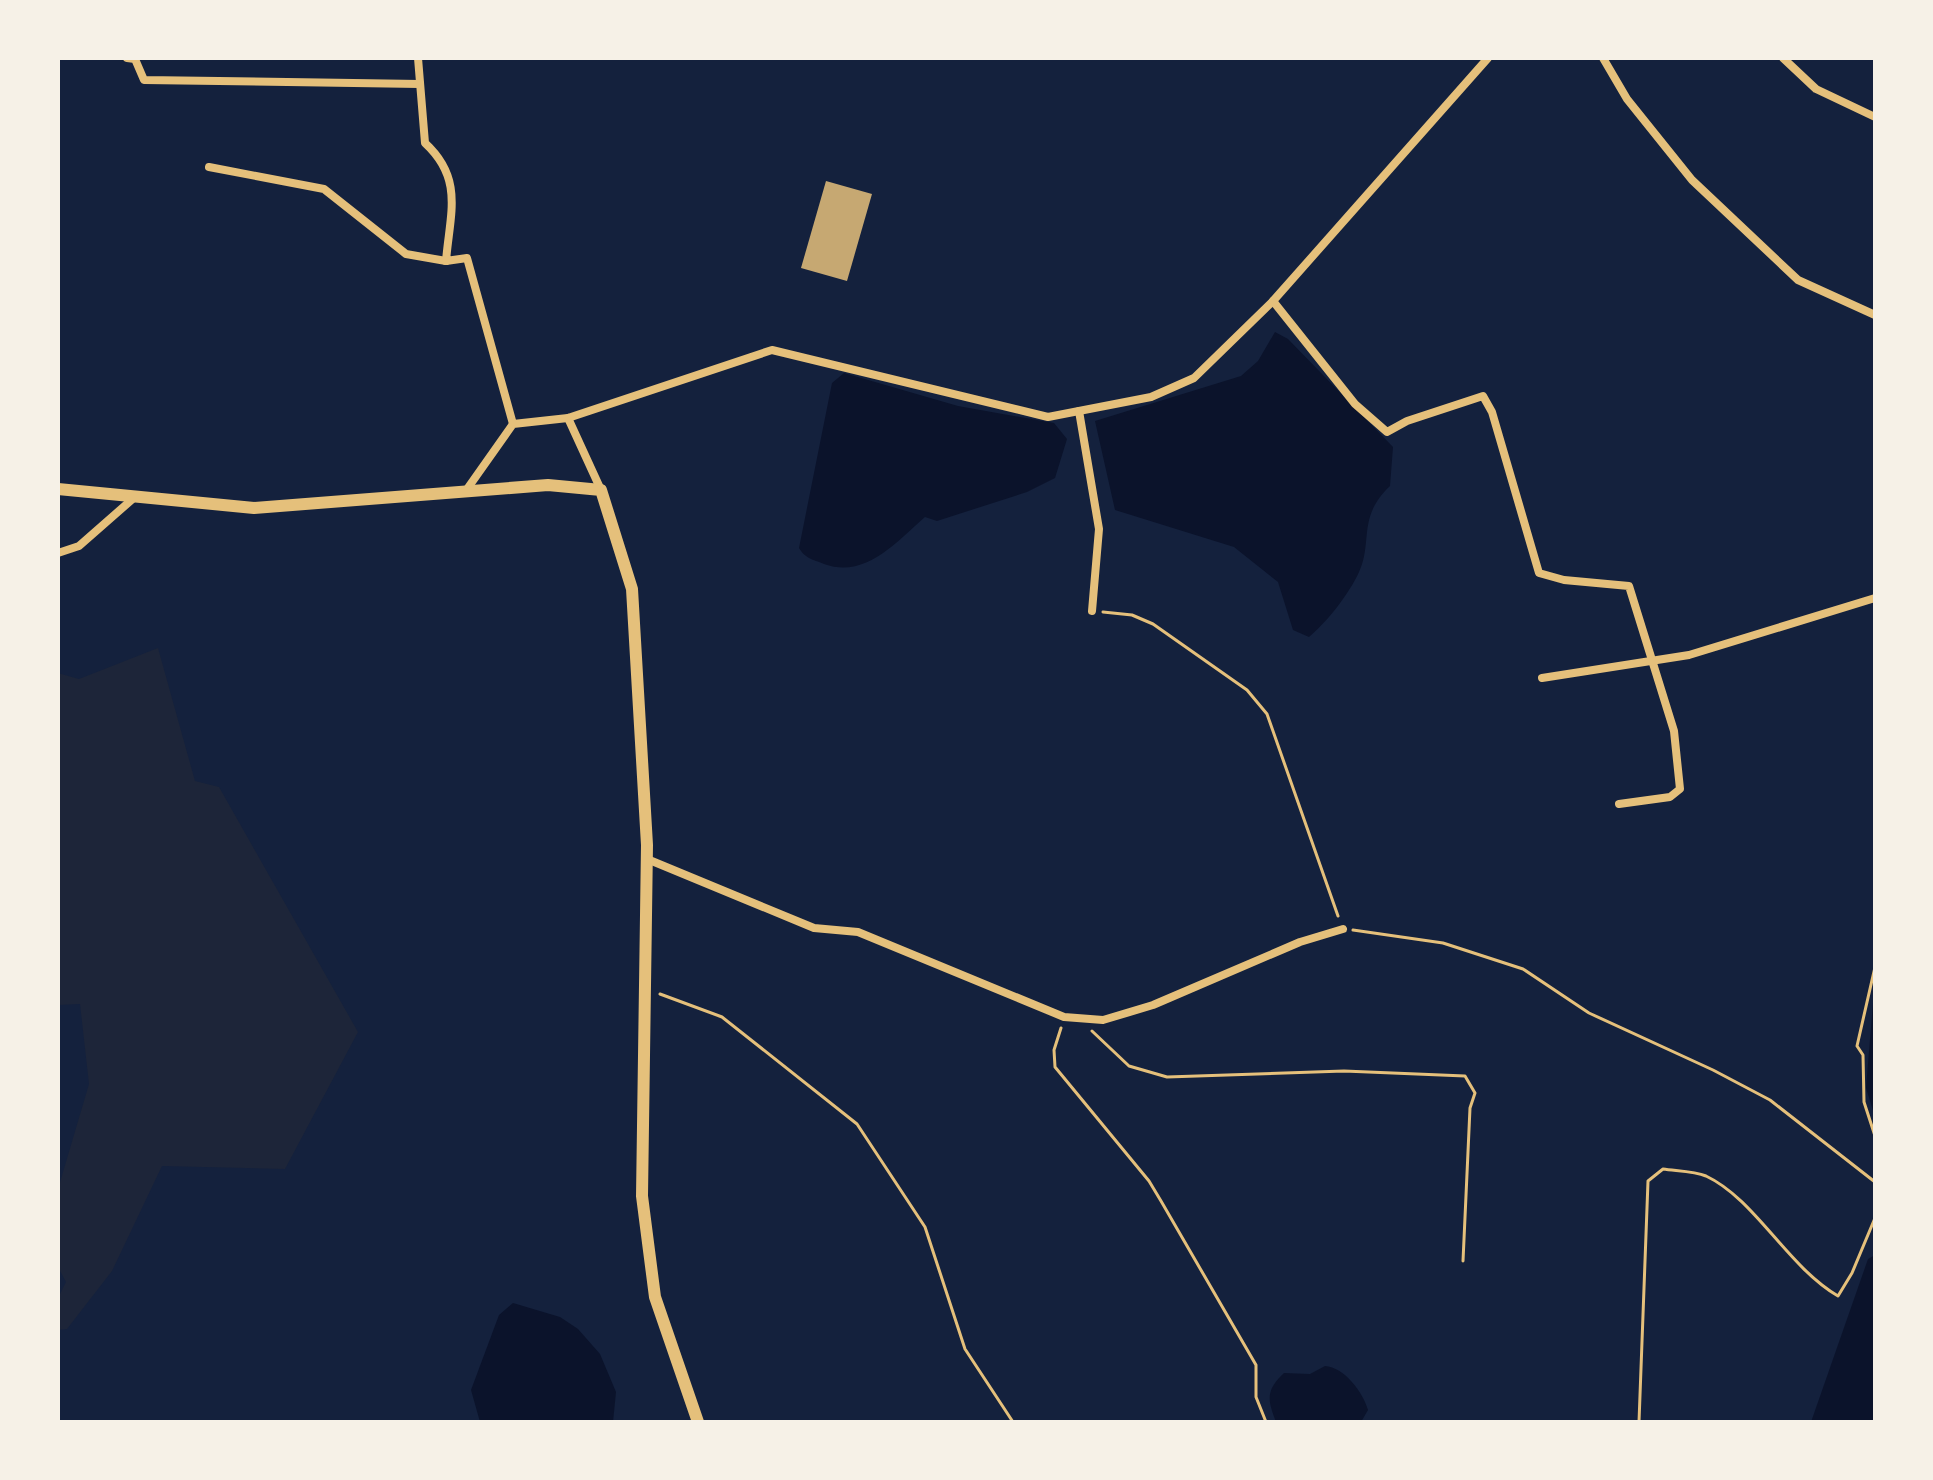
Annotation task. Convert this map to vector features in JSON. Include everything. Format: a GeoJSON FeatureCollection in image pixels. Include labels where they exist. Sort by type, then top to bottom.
{"type":"FeatureCollection","features":[{"type":"Feature","properties":{"kind":"street"},"geometry":{"type":"LineString","coordinates":[[127,58],[135,59],[144,80],[420,84]]}},
{"type":"Feature","properties":{"kind":"street"},"geometry":{"type":"LineString","coordinates":[[418,58],[425,143],[439,156],[451,176],[446,261]]}},
{"type":"Feature","properties":{"kind":"street"},"geometry":{"type":"LineString","coordinates":[[464,494],[513,424],[568,418],[772,350],[1048,417],[1151,397],[1194,378],[1273,301],[1488,58]]}},
{"type":"Feature","properties":{"kind":"street"},"geometry":{"type":"LineString","coordinates":[[1603,58],[1627,99],[1692,180],[1798,280],[1875,315]]}},
{"type":"Feature","properties":{"kind":"street"},"geometry":{"type":"LineString","coordinates":[[1783,58],[1816,89],[1875,117]]}},
{"type":"Feature","properties":{"kind":"street"},"geometry":{"type":"LineString","coordinates":[[209,167],[324,189],[406,254],[446,261],[467,258],[513,424]]}},
{"type":"Feature","properties":{"kind":"street"},"geometry":{"type":"LineString","coordinates":[[1273,301],[1355,404],[1387,432],[1407,421],[1483,396],[1492,412],[1539,573],[1564,580],[1629,586],[1674,731],[1680,789],[1670,797],[1619,804]]}},
{"type":"Feature","properties":{"kind":"street"},"geometry":{"type":"LineString","coordinates":[[1079,411],[1099,529],[1092,611]]}},
{"type":"Feature","properties":{"kind":"street"},"geometry":{"type":"LineString","coordinates":[[568,418],[601,490],[632,589],[647,859],[642,1196],[655,1297],[698,1422]]}},
{"type":"Feature","properties":{"kind":"street"},"geometry":{"type":"LineString","coordinates":[[58,489],[254,508],[464,494],[548,485],[601,490]]}},
{"type":"Feature","properties":{"kind":"street"},"geometry":{"type":"LineString","coordinates":[[58,553],[79,546],[136,496]]}},
{"type":"Feature","properties":{"kind":"street"},"geometry":{"type":"LineString","coordinates":[[1542,678],[1689,655],[1875,598]]}},
{"type":"Feature","properties":{"kind":"street"},"geometry":{"type":"LineString","coordinates":[[647,859],[814,928],[858,932],[1064,1017],[1103,1020],[1153,1005],[1300,942],[1343,929]]}},
{"type":"Feature","properties":{"kind":"path"},"geometry":{"type":"LineString","coordinates":[[1092,611],[1132,615],[1153,624],[1247,690],[1267,714],[1343,929],[1443,943],[1523,969],[1589,1013],[1770,1100],[1875,1182]]}},
{"type":"Feature","properties":{"kind":"path"},"geometry":{"type":"LineString","coordinates":[[1875,967],[1857,1046],[1863,1055],[1864,1102],[1875,1136]]}},
{"type":"Feature","properties":{"kind":"path"},"geometry":{"type":"LineString","coordinates":[[645,989],[722,1017],[857,1124],[925,1227],[965,1349],[1013,1422]]}},
{"type":"Feature","properties":{"kind":"path"},"geometry":{"type":"LineString","coordinates":[[1064,1017],[1054,1050],[1055,1067],[1155,1191],[1256,1365],[1256,1397],[1266,1422]]}},
{"type":"Feature","properties":{"kind":"path"},"geometry":{"type":"LineString","coordinates":[[1077,1018],[1129,1066],[1167,1077],[1344,1071],[1465,1076],[1475,1093],[1470,1108],[1463,1261]]}},
{"type":"Feature","properties":{"kind":"path"},"geometry":{"type":"LineString","coordinates":[[1639,1422],[1648,1181],[1663,1169],[1705,1175],[1733,1195],[1814,1282],[1838,1296],[1852,1273],[1875,1218]]}},
{"type":"Feature","properties":{"kind":"shaded area"},"geometry":{"type":"Polygon","coordinates":[[[1275,332],[1288,339],[1393,447],[1390,486],[1373,508],[1369,519],[1359,572],[1337,607],[1309,637],[1293,630],[1278,582],[1234,547],[1115,510],[1095,421],[1241,376],[1258,361],[1275,332]]]}},
{"type":"Feature","properties":{"kind":"shaded area"},"geometry":{"type":"Polygon","coordinates":[[[844,373],[958,406],[1054,423],[1067,439],[1055,478],[1027,492],[937,521],[925,517],[891,547],[867,562],[839,567],[810,558],[799,548],[832,383],[844,373]]]}},
{"type":"Feature","properties":{"kind":"shaded area"},"geometry":{"type":"Polygon","coordinates":[[[158,648],[195,781],[219,787],[358,1032],[285,1169],[162,1166],[112,1271],[67,1329],[58,1330],[58,1298],[66,1282],[58,1267],[58,1189],[89,1084],[80,1004],[58,1005],[58,673],[79,679],[158,648]]]}},
{"type":"Feature","properties":{"kind":"shaded area"},"geometry":{"type":"Polygon","coordinates":[[[1875,979],[1875,1117],[1866,1088],[1875,979]]]}},
{"type":"Feature","properties":{"kind":"shaded area"},"geometry":{"type":"Polygon","coordinates":[[[1875,1255],[1875,1422],[1811,1422],[1868,1259],[1875,1255]]]}},
{"type":"Feature","properties":{"kind":"shaded area"},"geometry":{"type":"Polygon","coordinates":[[[513,1303],[560,1317],[578,1329],[600,1354],[616,1392],[613,1422],[480,1422],[471,1390],[499,1315],[513,1303]]]}},
{"type":"Feature","properties":{"kind":"shaded area"},"geometry":{"type":"Polygon","coordinates":[[[1325,1366],[1339,1371],[1357,1388],[1368,1410],[1361,1422],[1276,1422],[1270,1395],[1278,1379],[1284,1373],[1310,1374],[1325,1366]]]}},
{"type":"Feature","properties":{"kind":"building"},"geometry":{"type":"Polygon","coordinates":[[[826,181],[872,194],[847,281],[801,268],[826,181]]]}}]}
